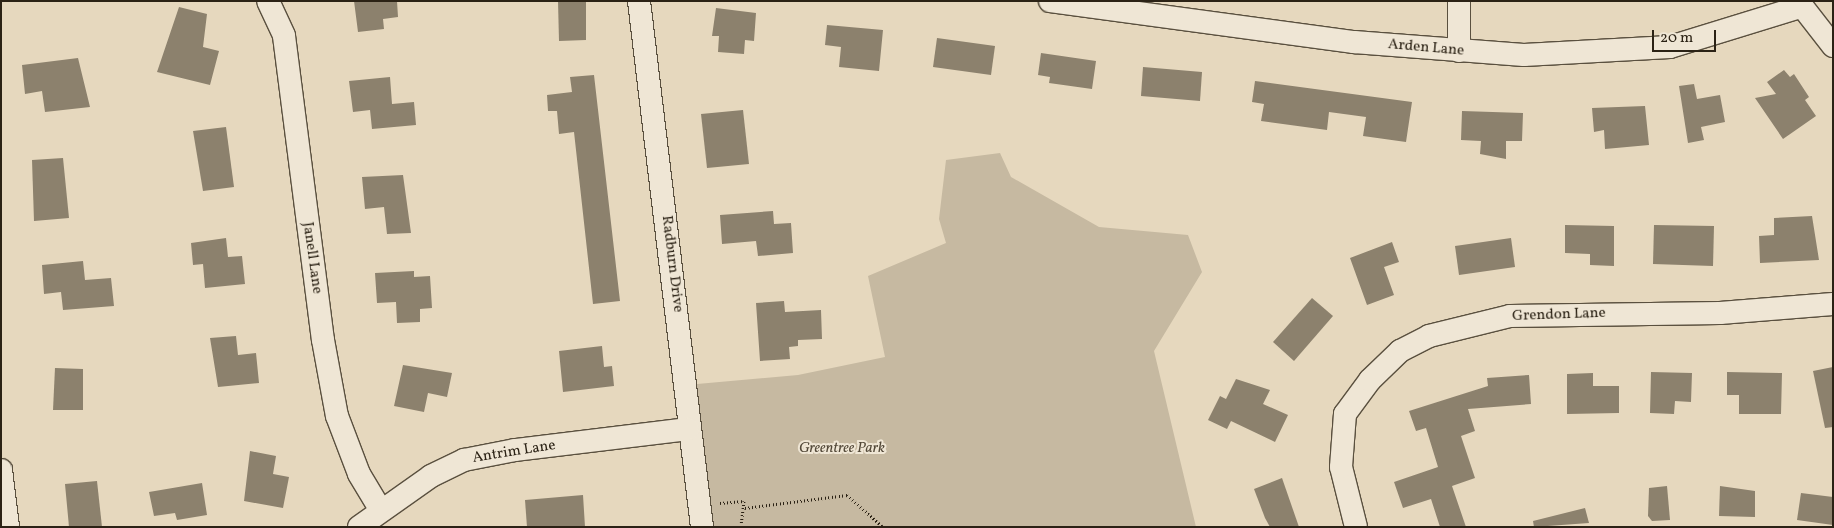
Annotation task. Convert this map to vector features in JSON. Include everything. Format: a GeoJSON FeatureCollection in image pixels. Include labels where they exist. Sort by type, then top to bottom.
{"type":"FeatureCollection","features":[{"type":"Feature","properties":{"kind":"street","name":"Janell Lane"},"geometry":{"type":"LineString","coordinates":[[268,1],[284,36],[323,340],[337,416],[359,474],[380,509]]}},
{"type":"Feature","properties":{"kind":"street","name":"Radburn Drive"},"geometry":{"type":"LineString","coordinates":[[639,1],[684,359],[688,430],[702,527]]}},
{"type":"Feature","properties":{"kind":"street","name":"Arden Lane"},"geometry":{"type":"LineString","coordinates":[[1050,1],[1459,51],[1524,55],[1670,47],[1799,4]]}},
{"type":"Feature","properties":{"kind":"street"},"geometry":{"type":"LineString","coordinates":[[1459,1],[1459,51]]}},
{"type":"Feature","properties":{"kind":"street"},"geometry":{"type":"LineString","coordinates":[[1799,4],[1833,46]]}},
{"type":"Feature","properties":{"kind":"street","name":"Grendon Lane"},"geometry":{"type":"LineString","coordinates":[[1356,527],[1341,468],[1345,414],[1370,380],[1400,351],[1429,336],[1510,316],[1720,313],[1833,304]]}},
{"type":"Feature","properties":{"kind":"street","name":"Antrim Lane"},"geometry":{"type":"LineString","coordinates":[[359,527],[380,509],[464,460],[688,430]]}},
{"type":"Feature","properties":{"kind":"street"},"geometry":{"type":"LineString","coordinates":[[1,470],[8,527]]}},
{"type":"Feature","properties":{"kind":"path"},"geometry":{"type":"LineString","coordinates":[[746,508],[847,495],[883,527]]}},
{"type":"Feature","properties":{"kind":"path"},"geometry":{"type":"LineString","coordinates":[[699,504],[744,501],[746,508],[741,527]]}},
{"type":"Feature","properties":{"kind":"green space","name":"Greentree Park"},"geometry":{"type":"Polygon","coordinates":[[[1000,153],[1011,177],[1099,227],[1188,235],[1202,272],[1154,351],[1196,527],[702,527],[686,385],[798,375],[885,357],[868,276],[946,243],[939,219],[946,160],[1000,153]]]}},
{"type":"Feature","properties":{"kind":"building"},"geometry":{"type":"Polygon","coordinates":[[[354,1],[397,1],[398,17],[383,19],[384,29],[358,32],[354,1]]]}},
{"type":"Feature","properties":{"kind":"building"},"geometry":{"type":"Polygon","coordinates":[[[558,1],[586,1],[586,40],[559,41],[558,1]]]}},
{"type":"Feature","properties":{"kind":"building"},"geometry":{"type":"Polygon","coordinates":[[[179,7],[207,14],[203,47],[219,51],[210,85],[157,72],[179,7]]]}},
{"type":"Feature","properties":{"kind":"building"},"geometry":{"type":"Polygon","coordinates":[[[716,8],[756,13],[754,41],[745,40],[744,54],[718,52],[719,36],[712,36],[716,8]]]}},
{"type":"Feature","properties":{"kind":"building"},"geometry":{"type":"Polygon","coordinates":[[[827,25],[883,30],[879,71],[839,67],[841,47],[825,45],[827,25]]]}},
{"type":"Feature","properties":{"kind":"building"},"geometry":{"type":"Polygon","coordinates":[[[937,38],[995,46],[991,75],[933,67],[937,38]]]}},
{"type":"Feature","properties":{"kind":"building"},"geometry":{"type":"Polygon","coordinates":[[[1041,53],[1096,61],[1092,89],[1049,83],[1050,77],[1038,75],[1041,53]]]}},
{"type":"Feature","properties":{"kind":"building"},"geometry":{"type":"Polygon","coordinates":[[[78,58],[90,107],[45,112],[42,91],[25,94],[22,65],[78,58]]]}},
{"type":"Feature","properties":{"kind":"building"},"geometry":{"type":"Polygon","coordinates":[[[1143,67],[1202,72],[1200,101],[1141,96],[1143,67]]]}},
{"type":"Feature","properties":{"kind":"building"},"geometry":{"type":"Polygon","coordinates":[[[1784,70],[1790,77],[1794,74],[1809,97],[1805,100],[1816,116],[1783,139],[1755,98],[1776,94],[1767,82],[1784,70]]]}},
{"type":"Feature","properties":{"kind":"building"},"geometry":{"type":"Polygon","coordinates":[[[594,75],[620,301],[593,304],[574,132],[559,134],[557,111],[548,111],[547,95],[572,92],[570,77],[594,75]]]}},
{"type":"Feature","properties":{"kind":"building"},"geometry":{"type":"Polygon","coordinates":[[[390,77],[392,104],[414,102],[416,125],[372,129],[370,110],[353,112],[349,81],[390,77]]]}},
{"type":"Feature","properties":{"kind":"building"},"geometry":{"type":"Polygon","coordinates":[[[1255,81],[1412,102],[1406,142],[1363,136],[1366,117],[1329,112],[1327,130],[1261,121],[1264,104],[1252,102],[1255,81]]]}},
{"type":"Feature","properties":{"kind":"building"},"geometry":{"type":"Polygon","coordinates":[[[1694,84],[1697,99],[1720,95],[1725,122],[1701,127],[1704,140],[1688,143],[1679,86],[1694,84]]]}},
{"type":"Feature","properties":{"kind":"building"},"geometry":{"type":"Polygon","coordinates":[[[1645,106],[1649,145],[1605,149],[1604,130],[1594,132],[1592,108],[1645,106]]]}},
{"type":"Feature","properties":{"kind":"building"},"geometry":{"type":"Polygon","coordinates":[[[743,110],[749,164],[707,168],[701,114],[743,110]]]}},
{"type":"Feature","properties":{"kind":"building"},"geometry":{"type":"Polygon","coordinates":[[[1462,111],[1523,113],[1522,141],[1506,141],[1506,159],[1480,154],[1481,141],[1461,140],[1462,111]]]}},
{"type":"Feature","properties":{"kind":"building"},"geometry":{"type":"Polygon","coordinates":[[[226,127],[234,187],[203,191],[193,131],[226,127]]]}},
{"type":"Feature","properties":{"kind":"building"},"geometry":{"type":"Polygon","coordinates":[[[63,158],[69,218],[34,221],[32,160],[63,158]]]}},
{"type":"Feature","properties":{"kind":"building"},"geometry":{"type":"Polygon","coordinates":[[[403,175],[411,233],[387,234],[384,207],[365,209],[362,177],[403,175]]]}},
{"type":"Feature","properties":{"kind":"building"},"geometry":{"type":"Polygon","coordinates":[[[773,211],[774,224],[791,223],[793,253],[758,256],[756,241],[722,244],[720,215],[773,211]]]}},
{"type":"Feature","properties":{"kind":"building"},"geometry":{"type":"Polygon","coordinates":[[[1812,216],[1819,260],[1760,263],[1759,236],[1774,235],[1774,218],[1812,216]]]}},
{"type":"Feature","properties":{"kind":"building"},"geometry":{"type":"Polygon","coordinates":[[[1565,225],[1614,226],[1614,266],[1590,265],[1590,254],[1565,253],[1565,225]]]}},
{"type":"Feature","properties":{"kind":"building"},"geometry":{"type":"Polygon","coordinates":[[[1654,225],[1714,226],[1713,266],[1653,264],[1654,225]]]}},
{"type":"Feature","properties":{"kind":"building"},"geometry":{"type":"Polygon","coordinates":[[[226,238],[228,257],[242,256],[245,284],[205,288],[203,264],[193,265],[191,243],[226,238]]]}},
{"type":"Feature","properties":{"kind":"building"},"geometry":{"type":"Polygon","coordinates":[[[1511,238],[1515,267],[1459,275],[1455,246],[1511,238]]]}},
{"type":"Feature","properties":{"kind":"building"},"geometry":{"type":"Polygon","coordinates":[[[1392,242],[1399,262],[1384,267],[1394,295],[1367,305],[1350,258],[1392,242]]]}},
{"type":"Feature","properties":{"kind":"building"},"geometry":{"type":"Polygon","coordinates":[[[83,261],[85,280],[111,278],[114,306],[63,310],[61,292],[44,294],[42,265],[83,261]]]}},
{"type":"Feature","properties":{"kind":"building"},"geometry":{"type":"Polygon","coordinates":[[[414,271],[414,277],[430,276],[432,308],[420,309],[420,322],[397,323],[396,302],[377,303],[375,273],[414,271]]]}},
{"type":"Feature","properties":{"kind":"building"},"geometry":{"type":"Polygon","coordinates":[[[1312,298],[1333,316],[1294,361],[1273,342],[1312,298]]]}},
{"type":"Feature","properties":{"kind":"building"},"geometry":{"type":"Polygon","coordinates":[[[784,301],[785,312],[821,310],[822,339],[798,340],[798,346],[789,347],[790,359],[760,361],[756,303],[784,301]]]}},
{"type":"Feature","properties":{"kind":"building"},"geometry":{"type":"Polygon","coordinates":[[[236,336],[238,355],[256,353],[259,383],[218,387],[210,338],[236,336]]]}},
{"type":"Feature","properties":{"kind":"building"},"geometry":{"type":"Polygon","coordinates":[[[602,346],[604,367],[612,366],[614,386],[563,392],[559,351],[602,346]]]}},
{"type":"Feature","properties":{"kind":"building"},"geometry":{"type":"Polygon","coordinates":[[[403,365],[452,373],[447,397],[428,393],[424,412],[394,406],[403,365]]]}},
{"type":"Feature","properties":{"kind":"building"},"geometry":{"type":"Polygon","coordinates":[[[1833,367],[1833,427],[1825,428],[1813,371],[1833,367]]]}},
{"type":"Feature","properties":{"kind":"building"},"geometry":{"type":"Polygon","coordinates":[[[55,368],[83,369],[83,410],[53,410],[55,368]]]}},
{"type":"Feature","properties":{"kind":"building"},"geometry":{"type":"Polygon","coordinates":[[[1651,372],[1692,373],[1691,402],[1675,401],[1674,414],[1650,413],[1651,372]]]}},
{"type":"Feature","properties":{"kind":"building"},"geometry":{"type":"Polygon","coordinates":[[[1727,372],[1782,373],[1781,414],[1739,414],[1739,395],[1727,395],[1727,372]]]}},
{"type":"Feature","properties":{"kind":"building"},"geometry":{"type":"Polygon","coordinates":[[[1593,373],[1593,386],[1619,386],[1619,413],[1567,414],[1567,374],[1593,373]]]}},
{"type":"Feature","properties":{"kind":"building"},"geometry":{"type":"Polygon","coordinates":[[[1529,375],[1531,404],[1468,409],[1475,431],[1461,436],[1475,478],[1452,486],[1466,527],[1440,527],[1431,499],[1403,508],[1394,482],[1438,467],[1426,428],[1416,431],[1409,411],[1488,386],[1487,378],[1529,375]]]}},
{"type":"Feature","properties":{"kind":"building"},"geometry":{"type":"Polygon","coordinates":[[[1236,379],[1270,390],[1263,404],[1288,415],[1275,442],[1231,421],[1227,429],[1208,420],[1220,396],[1226,399],[1236,379]]]}},
{"type":"Feature","properties":{"kind":"building"},"geometry":{"type":"Polygon","coordinates":[[[250,451],[276,456],[273,474],[289,477],[283,508],[244,501],[250,451]]]}},
{"type":"Feature","properties":{"kind":"building"},"geometry":{"type":"Polygon","coordinates":[[[1282,478],[1299,527],[1270,527],[1254,489],[1282,478]]]}},
{"type":"Feature","properties":{"kind":"building"},"geometry":{"type":"Polygon","coordinates":[[[97,481],[102,527],[69,527],[65,484],[97,481]]]}},
{"type":"Feature","properties":{"kind":"building"},"geometry":{"type":"Polygon","coordinates":[[[202,483],[207,515],[177,520],[175,513],[154,516],[149,492],[202,483]]]}},
{"type":"Feature","properties":{"kind":"building"},"geometry":{"type":"Polygon","coordinates":[[[1667,486],[1670,520],[1652,521],[1648,516],[1649,488],[1667,486]]]}},
{"type":"Feature","properties":{"kind":"building"},"geometry":{"type":"Polygon","coordinates":[[[1720,486],[1755,491],[1755,517],[1719,516],[1720,486]]]}},
{"type":"Feature","properties":{"kind":"building"},"geometry":{"type":"Polygon","coordinates":[[[1801,493],[1833,497],[1833,525],[1797,520],[1801,493]]]}},
{"type":"Feature","properties":{"kind":"building"},"geometry":{"type":"Polygon","coordinates":[[[583,495],[585,527],[527,527],[525,500],[583,495]]]}},
{"type":"Feature","properties":{"kind":"building"},"geometry":{"type":"Polygon","coordinates":[[[1585,508],[1589,523],[1534,527],[1533,521],[1585,508]]]}}]}
